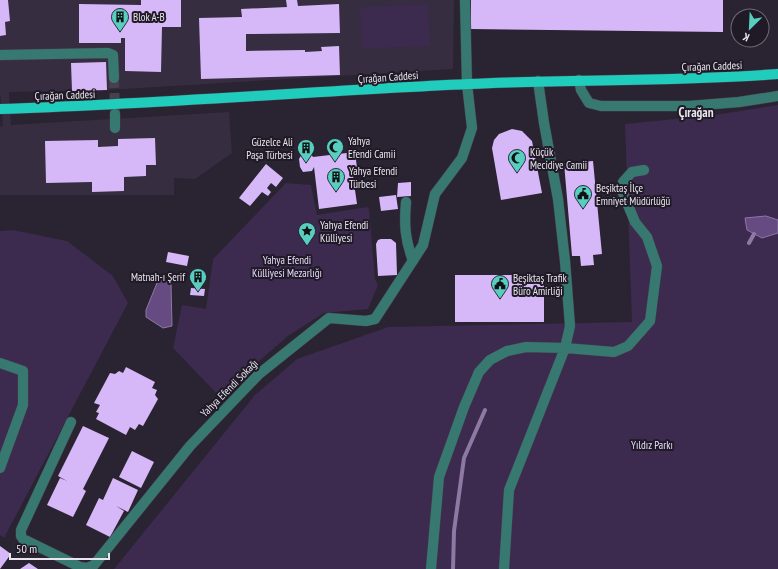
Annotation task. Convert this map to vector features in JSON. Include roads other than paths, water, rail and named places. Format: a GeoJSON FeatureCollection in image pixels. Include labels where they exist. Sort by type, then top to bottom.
{"type":"FeatureCollection","features":[{"type":"Feature","properties":{"kind":"main road","name":"Çırağan Caddesi"},"geometry":{"type":"LineString","coordinates":[[0,109],[116,105],[467,84],[579,80],[649,80],[778,74]]}},
{"type":"Feature","properties":{"kind":"street","name":"Yahya Efendi Sokağı"},"geometry":{"type":"LineString","coordinates":[[71,422],[21,530],[21,536],[24,539],[80,567],[87,568],[94,565],[190,446],[259,374],[329,318],[366,321],[375,319],[423,244],[435,194],[462,158],[472,128],[467,84],[464,0]]}},
{"type":"Feature","properties":{"kind":"street"},"geometry":{"type":"LineString","coordinates":[[0,55],[108,53],[113,55],[114,78]]}},
{"type":"Feature","properties":{"kind":"street"},"geometry":{"type":"LineString","coordinates":[[579,80],[581,90],[589,103],[601,106],[689,106],[739,102],[778,96]]}},
{"type":"Feature","properties":{"kind":"street"},"geometry":{"type":"LineString","coordinates":[[504,569],[509,490],[565,348],[570,323],[558,199],[538,81]]}},
{"type":"Feature","properties":{"kind":"street"},"geometry":{"type":"LineString","coordinates":[[115,114],[115,128]]}},
{"type":"Feature","properties":{"kind":"street"},"geometry":{"type":"LineString","coordinates":[[430,569],[439,476],[464,407],[479,372],[490,360],[507,351],[526,347],[565,348],[614,352],[628,346],[650,321],[657,266],[647,237],[635,222],[623,193],[623,182],[632,172],[644,170]]}},
{"type":"Feature","properties":{"kind":"street"},"geometry":{"type":"LineString","coordinates":[[406,202],[404,227],[407,245],[413,261]]}},
{"type":"Feature","properties":{"kind":"street"},"geometry":{"type":"LineString","coordinates":[[0,362],[23,371],[23,405],[0,468]]}},
{"type":"Feature","properties":{"kind":"waterway"},"geometry":{"type":"LineString","coordinates":[[749,243],[754,234]]}},
{"type":"Feature","properties":{"kind":"waterway"},"geometry":{"type":"LineString","coordinates":[[453,569],[454,531],[464,458],[485,410]]}},
{"type":"Feature","properties":{"kind":"tunnel"},"geometry":{"type":"LineString","coordinates":[[114,78],[115,112]]}},
{"type":"Feature","properties":{"kind":"place","name":"Blok A-B"},"geometry":{"type":"Point","coordinates":[120,32]}},
{"type":"Feature","properties":{"kind":"place","name":"Yahya Efendi Camii"},"geometry":{"type":"Point","coordinates":[335,162]}},
{"type":"Feature","properties":{"kind":"place","name":"Güzelce Ali Paşa Türbesi"},"geometry":{"type":"Point","coordinates":[306,163]}},
{"type":"Feature","properties":{"kind":"place","name":"Küçük Mecidiye Camii"},"geometry":{"type":"Point","coordinates":[517,173]}},
{"type":"Feature","properties":{"kind":"place","name":"Yahya Efendi Türbesi"},"geometry":{"type":"Point","coordinates":[336,192]}},
{"type":"Feature","properties":{"kind":"place","name":"Beşiktaş İlçe Emniyet Müdürlüğü"},"geometry":{"type":"Point","coordinates":[583,209]}},
{"type":"Feature","properties":{"kind":"place","name":"Yahya Efendi Külliyesi"},"geometry":{"type":"Point","coordinates":[307,246]}},
{"type":"Feature","properties":{"kind":"place","name":"Matnah-ı Şerif"},"geometry":{"type":"Point","coordinates":[198,292]}},
{"type":"Feature","properties":{"kind":"place","name":"Beşiktaş Trafik Büro Amirliği"},"geometry":{"type":"Point","coordinates":[500,299]}},
{"type":"Feature","properties":{"kind":"district","name":"Çırağan"},"geometry":{"type":"Point","coordinates":[696,112]}},
{"type":"Feature","properties":{"kind":"park label","name":"Yahya Efendi Külliyesi Mezarlığı"},"geometry":{"type":"Point","coordinates":[287,266]}},
{"type":"Feature","properties":{"kind":"park label","name":"Yıldız Parkı"},"geometry":{"type":"Point","coordinates":[652,445]}}]}
